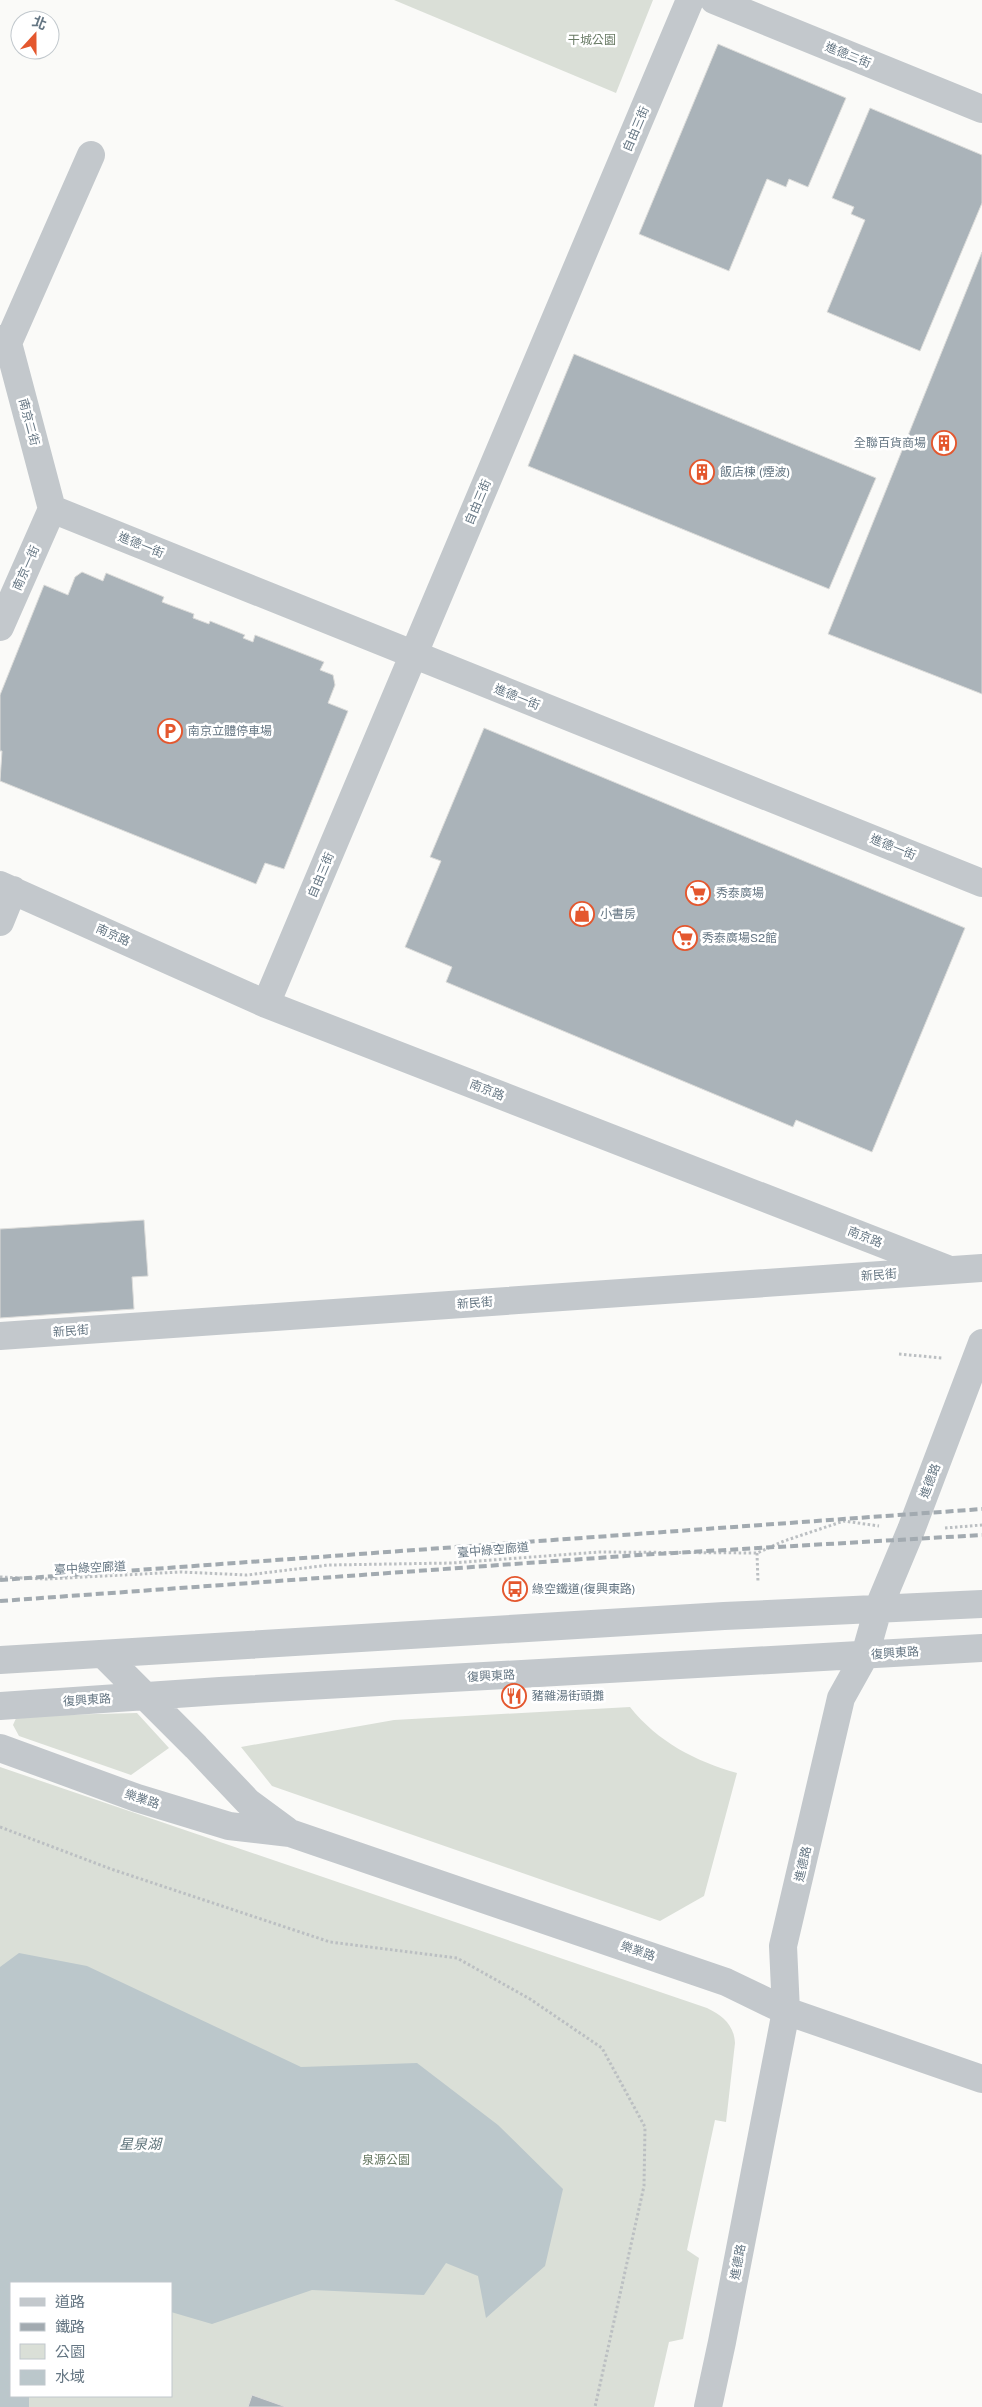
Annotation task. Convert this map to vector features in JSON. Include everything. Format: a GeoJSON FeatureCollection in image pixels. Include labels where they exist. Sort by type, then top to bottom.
{"type":"FeatureCollection","features":[{"type":"Feature","properties":{"kind":"street","name":"自由三街"},"geometry":{"type":"LineString","coordinates":[[266,1004],[690,0]]}},
{"type":"Feature","properties":{"kind":"street","name":"進德二街"},"geometry":{"type":"LineString","coordinates":[[714,0],[982,109]]}},
{"type":"Feature","properties":{"kind":"street"},"geometry":{"type":"LineString","coordinates":[[4,341],[91,155]]}},
{"type":"Feature","properties":{"kind":"street","name":"南京二街"},"geometry":{"type":"LineString","coordinates":[[4,341],[52,509]]}},
{"type":"Feature","properties":{"kind":"street","name":"進德一街"},"geometry":{"type":"LineString","coordinates":[[52,509],[413,656],[982,883]]}},
{"type":"Feature","properties":{"kind":"street","name":"南京一街"},"geometry":{"type":"LineString","coordinates":[[0,628],[52,509]]}},
{"type":"Feature","properties":{"kind":"street"},"geometry":{"type":"LineString","coordinates":[[0,922],[6,888]]}},
{"type":"Feature","properties":{"kind":"street","name":"南京路"},"geometry":{"type":"LineString","coordinates":[[6,888],[266,1004],[950,1270],[982,1268]]}},
{"type":"Feature","properties":{"kind":"street","name":"新民街"},"geometry":{"type":"LineString","coordinates":[[0,1336],[950,1270]]}},
{"type":"Feature","properties":{"kind":"street","name":"進德路"},"geometry":{"type":"LineString","coordinates":[[708,2407],[786,2011],[784,1946],[841,1698],[865,1655],[878,1609],[911,1530],[982,1343]]}},
{"type":"Feature","properties":{"kind":"street"},"geometry":{"type":"LineString","coordinates":[[0,1660],[724,1616],[982,1604]]}},
{"type":"Feature","properties":{"kind":"street","name":"復興東路"},"geometry":{"type":"LineString","coordinates":[[0,1706],[982,1648]]}},
{"type":"Feature","properties":{"kind":"street","name":"樂業路"},"geometry":{"type":"LineString","coordinates":[[103,1654],[248,1802],[290,1832]]}},
{"type":"Feature","properties":{"kind":"street","name":"樂業路"},"geometry":{"type":"LineString","coordinates":[[0,1748],[137,1798],[230,1826],[290,1832],[726,1982],[786,2011],[982,2079]]}},
{"type":"Feature","properties":{"kind":"path","name":"臺中綠空廊道"},"geometry":{"type":"LineString","coordinates":[[0,1577],[46,1579],[181,1572],[247,1575],[330,1565],[452,1563],[557,1554],[634,1551],[757,1553],[784,1541],[844,1521],[911,1530],[982,1525]]}},
{"type":"Feature","properties":{"kind":"path"},"geometry":{"type":"LineString","coordinates":[[0,1827],[111,1869],[330,1942],[457,1958],[530,2000],[602,2048],[645,2128],[645,2137],[644,2186],[595,2407]]}},
{"type":"Feature","properties":{"kind":"green space","name":"干城公園"},"geometry":{"type":"Polygon","coordinates":[[[394,0],[653,0],[616,93],[394,0]]]}},
{"type":"Feature","properties":{"kind":"green space"},"geometry":{"type":"Polygon","coordinates":[[[630,1707],[653,1730],[678,1749],[706,1763],[737,1773],[704,1896],[660,1921],[272,1786],[241,1747],[394,1720],[630,1707]]]}},
{"type":"Feature","properties":{"kind":"green space"},"geometry":{"type":"Polygon","coordinates":[[[137,1713],[169,1748],[131,1775],[19,1736],[13,1725],[17,1716],[137,1713]]]}},
{"type":"Feature","properties":{"kind":"green space","name":"泉源公園"},"geometry":{"type":"Polygon","coordinates":[[[0,1767],[707,2008],[723,2018],[730,2026],[735,2043],[726,2122],[715,2120],[687,2250],[699,2258],[683,2339],[669,2342],[654,2407],[0,2407],[0,1767]]]}},
{"type":"Feature","properties":{"kind":"water","name":"星泉湖"},"geometry":{"type":"Polygon","coordinates":[[[19,1953],[87,1966],[301,2067],[417,2063],[498,2125],[563,2189],[545,2266],[486,2318],[478,2276],[446,2263],[424,2295],[312,2290],[212,2324],[172,2312],[172,2282],[10,2282],[10,2397],[29,2397],[29,2407],[0,2407],[0,1967],[19,1953]]]}},
{"type":"Feature","properties":{"kind":"building"},"geometry":{"type":"Polygon","coordinates":[[[718,44],[846,98],[808,187],[789,179],[786,187],[767,179],[729,271],[639,234],[718,44]]]}},
{"type":"Feature","properties":{"kind":"building"},"geometry":{"type":"Polygon","coordinates":[[[870,108],[982,155],[982,203],[920,351],[827,312],[865,220],[851,214],[854,207],[832,198],[870,108]]]}},
{"type":"Feature","properties":{"kind":"building","name":"全聯百貨商場"},"geometry":{"type":"Polygon","coordinates":[[[982,252],[982,694],[828,634],[982,252]]]}},
{"type":"Feature","properties":{"kind":"building","name":"飯店棟 (煙波)"},"geometry":{"type":"Polygon","coordinates":[[[574,354],[876,478],[829,589],[528,466],[574,354]]]}},
{"type":"Feature","properties":{"kind":"building","name":"南京立體停車場"},"geometry":{"type":"Polygon","coordinates":[[[82,572],[103,581],[106,573],[164,597],[162,602],[194,614],[193,618],[209,624],[210,621],[245,635],[243,638],[253,642],[255,635],[324,662],[320,670],[333,675],[335,685],[328,703],[348,711],[284,869],[265,863],[256,884],[0,781],[2,751],[0,751],[0,695],[44,585],[68,595],[75,577],[82,572]]]}},
{"type":"Feature","properties":{"kind":"building","name":"秀泰廣場S2館"},"geometry":{"type":"Polygon","coordinates":[[[484,728],[965,928],[872,1152],[796,1120],[793,1127],[446,982],[452,967],[405,947],[441,861],[430,857],[484,728]]]}},
{"type":"Feature","properties":{"kind":"building"},"geometry":{"type":"Polygon","coordinates":[[[144,1220],[148,1276],[132,1277],[134,1309],[0,1318],[0,1229],[144,1220]]]}},
{"type":"Feature","properties":{"kind":"building"},"geometry":{"type":"Polygon","coordinates":[[[252,2395],[286,2407],[248,2407],[252,2395]]]}},
{"type":"Feature","properties":{"kind":"railway"},"geometry":{"type":"LineString","coordinates":[[0,1580],[982,1509]]}},
{"type":"Feature","properties":{"kind":"railway"},"geometry":{"type":"LineString","coordinates":[[0,1601],[639,1555],[982,1535]]}},
{"type":"Feature","properties":{"kind":"place","name":"全聯百貨商場"},"geometry":{"type":"Point","coordinates":[944,443]}},
{"type":"Feature","properties":{"kind":"place","name":"飯店棟 (煙波)"},"geometry":{"type":"Point","coordinates":[702,472]}},
{"type":"Feature","properties":{"kind":"place","name":"南京立體停車場"},"geometry":{"type":"Point","coordinates":[170,731]}},
{"type":"Feature","properties":{"kind":"place","name":"秀泰廣場"},"geometry":{"type":"Point","coordinates":[698,893]}},
{"type":"Feature","properties":{"kind":"place","name":"小書房"},"geometry":{"type":"Point","coordinates":[582,914]}},
{"type":"Feature","properties":{"kind":"place","name":"秀泰廣場S2館"},"geometry":{"type":"Point","coordinates":[685,938]}},
{"type":"Feature","properties":{"kind":"place","name":"綠空鐵道(復興東路)"},"geometry":{"type":"Point","coordinates":[515,1589]}},
{"type":"Feature","properties":{"kind":"place","name":"豬雜湯街頭攤"},"geometry":{"type":"Point","coordinates":[514,1696]}}]}
